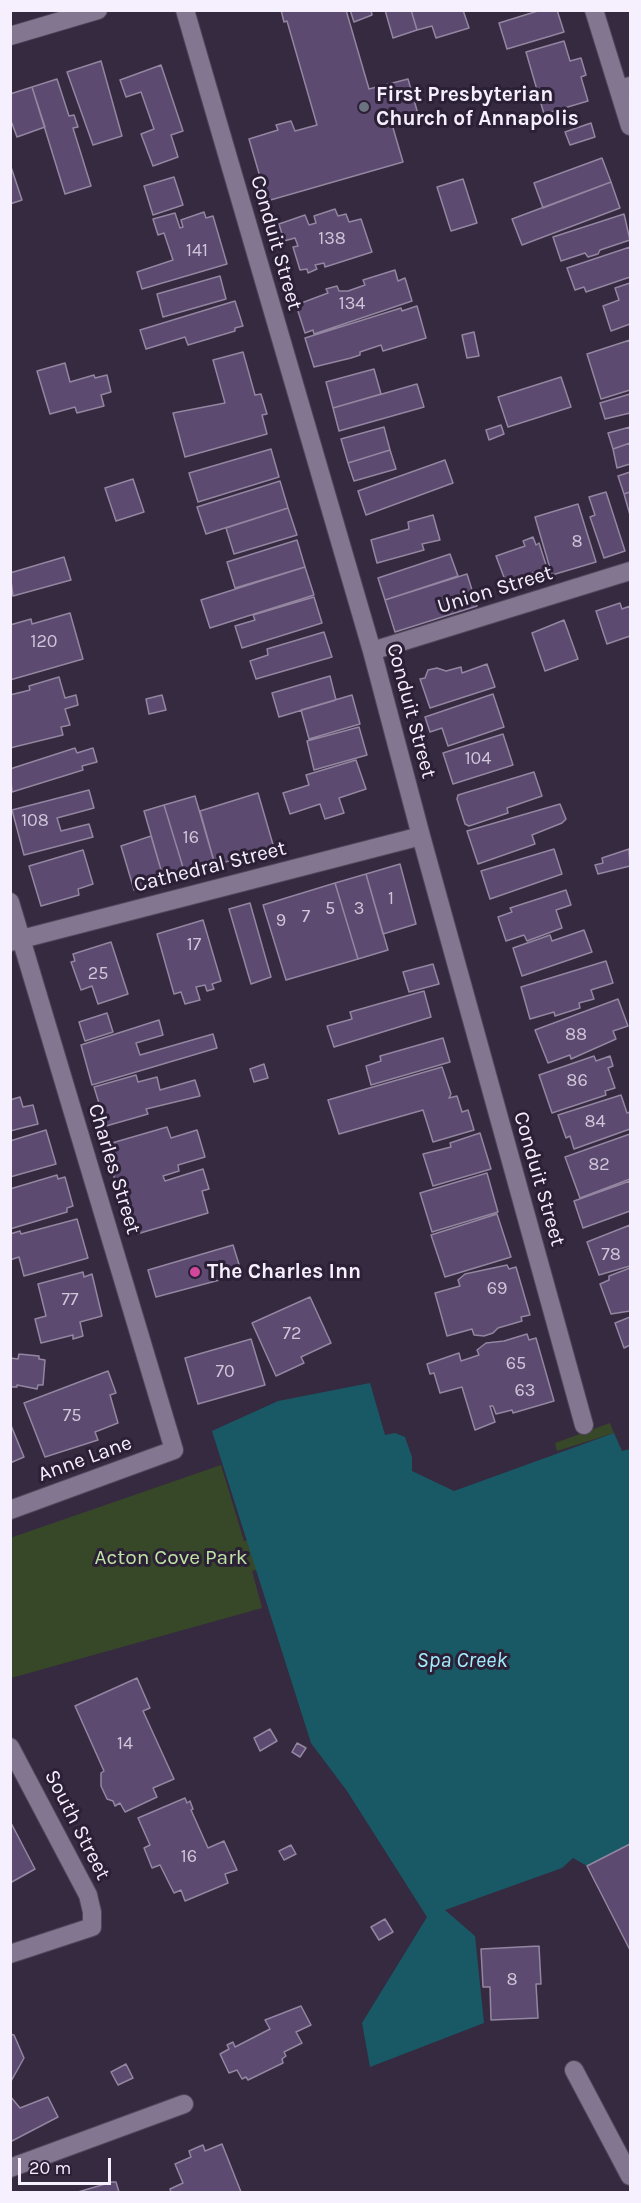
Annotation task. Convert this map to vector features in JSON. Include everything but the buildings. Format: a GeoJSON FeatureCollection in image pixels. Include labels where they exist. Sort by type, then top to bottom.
{"type":"FeatureCollection","features":[{"type":"Feature","properties":{"kind":"street"},"geometry":{"type":"LineString","coordinates":[[10,36],[98,10]]}},
{"type":"Feature","properties":{"kind":"street","name":"Conduit Street"},"geometry":{"type":"LineString","coordinates":[[185,10],[372,651],[420,836],[584,1425]]}},
{"type":"Feature","properties":{"kind":"street"},"geometry":{"type":"LineString","coordinates":[[594,10],[624,87],[630,126]]}},
{"type":"Feature","properties":{"kind":"street","name":"Union Street"},"geometry":{"type":"LineString","coordinates":[[372,651],[630,571]]}},
{"type":"Feature","properties":{"kind":"street","name":"Cathedral Street"},"geometry":{"type":"LineString","coordinates":[[16,940],[420,836]]}},
{"type":"Feature","properties":{"kind":"street","name":"Charles Street"},"geometry":{"type":"LineString","coordinates":[[10,902],[16,940],[174,1450]]}},
{"type":"Feature","properties":{"kind":"street","name":"Anne Lane"},"geometry":{"type":"LineString","coordinates":[[10,1510],[174,1450]]}},
{"type":"Feature","properties":{"kind":"street","name":"South Street"},"geometry":{"type":"LineString","coordinates":[[10,1747],[88,1895],[92,1927],[10,1954]]}},
{"type":"Feature","properties":{"kind":"street"},"geometry":{"type":"LineString","coordinates":[[574,2070],[630,2176]]}},
{"type":"Feature","properties":{"kind":"street"},"geometry":{"type":"LineString","coordinates":[[10,2168],[184,2104]]}},
{"type":"Feature","properties":{"kind":"green space"},"geometry":{"type":"Polygon","coordinates":[[[610,1423],[614,1433],[557,1451],[555,1443],[610,1423]]]}},
{"type":"Feature","properties":{"kind":"green space","name":"Acton Cove Park"},"geometry":{"type":"Polygon","coordinates":[[[221,1465],[244,1541],[260,1538],[270,1566],[252,1571],[262,1608],[11,1678],[10,1538],[221,1465]]]}},
{"type":"Feature","properties":{"kind":"water","name":"Spa Creek"},"geometry":{"type":"Polygon","coordinates":[[[370,1383],[385,1435],[395,1433],[405,1437],[412,1457],[412,1471],[454,1491],[614,1433],[622,1451],[630,1449],[630,1844],[587,1866],[573,1858],[562,1868],[445,1910],[475,1936],[484,2023],[370,2067],[362,2023],[427,1917],[347,1791],[311,1743],[212,1431],[278,1401],[370,1383]]]}},
{"type":"Feature","properties":{"kind":"place","name":"First Presbyterian Church of Annapolis"},"geometry":{"type":"Point","coordinates":[364,107]}},
{"type":"Feature","properties":{"kind":"place","name":"The Charles Inn"},"geometry":{"type":"Point","coordinates":[195,1272]}}]}
